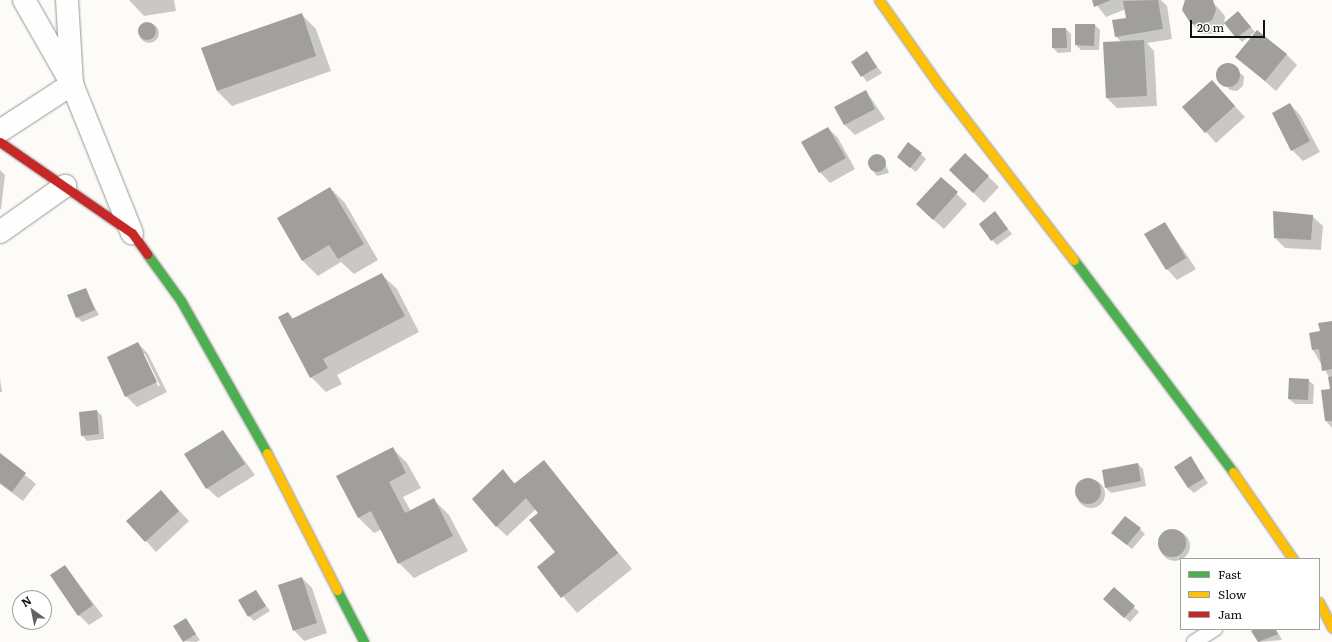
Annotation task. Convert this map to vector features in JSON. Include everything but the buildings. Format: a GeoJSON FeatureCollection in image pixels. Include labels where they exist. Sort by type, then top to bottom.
{"type":"FeatureCollection","features":[{"type":"Feature","properties":{"kind":"street"},"geometry":{"type":"LineString","coordinates":[[24,0],[72,84],[132,233],[182,301],[244,406],[364,642]]}},
{"type":"Feature","properties":{"kind":"street"},"geometry":{"type":"LineString","coordinates":[[67,0],[72,84]]}},
{"type":"Feature","properties":{"kind":"street"},"geometry":{"type":"LineString","coordinates":[[879,0],[940,86],[1203,428],[1292,558]]}},
{"type":"Feature","properties":{"kind":"street"},"geometry":{"type":"LineString","coordinates":[[0,131],[72,84]]}},
{"type":"Feature","properties":{"kind":"street"},"geometry":{"type":"LineString","coordinates":[[0,142],[132,233]]}},
{"type":"Feature","properties":{"kind":"street"},"geometry":{"type":"LineString","coordinates":[[0,232],[65,186]]}},
{"type":"Feature","properties":{"kind":"street"},"geometry":{"type":"LineString","coordinates":[[1320,604],[1332,628]]}},
{"type":"Feature","properties":{"kind":"lane"},"geometry":{"type":"LineString","coordinates":[[1194,642],[1213,630]]}},
{"type":"Feature","properties":{"kind":"traffic: fast"},"geometry":{"type":"LineString","coordinates":[[147,254],[181,301],[267,453]]}},
{"type":"Feature","properties":{"kind":"traffic: fast"},"geometry":{"type":"LineString","coordinates":[[1074,260],[1233,472]]}},
{"type":"Feature","properties":{"kind":"traffic: fast"},"geometry":{"type":"LineString","coordinates":[[337,590],[364,642]]}},
{"type":"Feature","properties":{"kind":"traffic: slow"},"geometry":{"type":"LineString","coordinates":[[879,0],[939,85],[1074,260]]}},
{"type":"Feature","properties":{"kind":"traffic: slow"},"geometry":{"type":"LineString","coordinates":[[267,453],[337,590]]}},
{"type":"Feature","properties":{"kind":"traffic: slow"},"geometry":{"type":"LineString","coordinates":[[1233,472],[1292,558]]}},
{"type":"Feature","properties":{"kind":"traffic: slow"},"geometry":{"type":"LineString","coordinates":[[1320,604],[1332,628]]}},
{"type":"Feature","properties":{"kind":"traffic: jam"},"geometry":{"type":"LineString","coordinates":[[0,142],[132,233],[147,254]]}}]}
